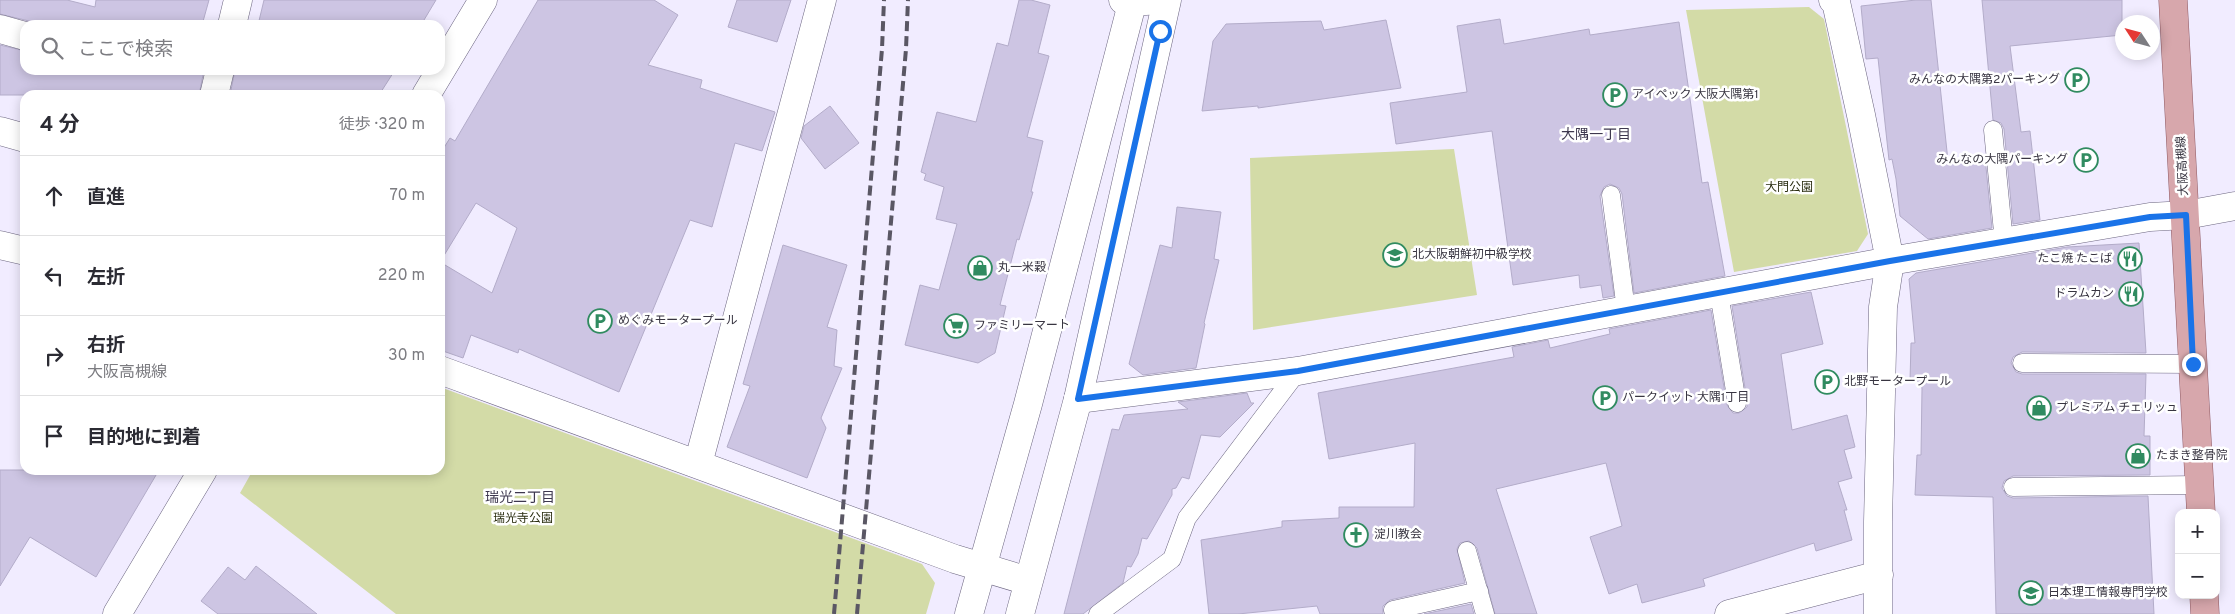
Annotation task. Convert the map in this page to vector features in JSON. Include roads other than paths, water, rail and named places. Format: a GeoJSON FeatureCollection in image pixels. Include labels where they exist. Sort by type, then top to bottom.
{"type":"FeatureCollection","features":[{"type":"Feature","properties":{"kind":"main road","name":"大阪高槻線"},"geometry":{"type":"LineString","coordinates":[[2173,0],[2201,509]]}},
{"type":"Feature","properties":{"kind":"main road"},"geometry":{"type":"LineString","coordinates":[[2204,599],[2205,614]]}},
{"type":"Feature","properties":{"kind":"street"},"geometry":{"type":"LineString","coordinates":[[233,20],[238,0]]}},
{"type":"Feature","properties":{"kind":"street"},"geometry":{"type":"LineString","coordinates":[[445,63],[483,0]]}},
{"type":"Feature","properties":{"kind":"street"},"geometry":{"type":"LineString","coordinates":[[698,464],[822,0]]}},
{"type":"Feature","properties":{"kind":"street"},"geometry":{"type":"LineString","coordinates":[[1020,614],[1078,399],[1167,0]]}},
{"type":"Feature","properties":{"kind":"street"},"geometry":{"type":"LineString","coordinates":[[1833,0],[1836,2],[1861,115],[1890,261],[1882,307],[1878,614]]}},
{"type":"Feature","properties":{"kind":"street"},"geometry":{"type":"LineString","coordinates":[[969,614],[1137,1]]}},
{"type":"Feature","properties":{"kind":"street"},"geometry":{"type":"LineString","coordinates":[[0,29],[20,35]]}},
{"type":"Feature","properties":{"kind":"street"},"geometry":{"type":"LineString","coordinates":[[215,90],[219,75]]}},
{"type":"Feature","properties":{"kind":"street"},"geometry":{"type":"LineString","coordinates":[[429,90],[438,75]]}},
{"type":"Feature","properties":{"kind":"street"},"geometry":{"type":"LineString","coordinates":[[0,131],[20,137]]}},
{"type":"Feature","properties":{"kind":"street"},"geometry":{"type":"LineString","coordinates":[[1078,399],[1298,371],[1890,261],[2150,217],[2186,215],[2235,206]]}},
{"type":"Feature","properties":{"kind":"street"},"geometry":{"type":"LineString","coordinates":[[0,245],[20,249]]}},
{"type":"Feature","properties":{"kind":"street"},"geometry":{"type":"LineString","coordinates":[[445,372],[982,568],[1028,581]]}},
{"type":"Feature","properties":{"kind":"street"},"geometry":{"type":"LineString","coordinates":[[124,611],[200,475]]}},
{"type":"Feature","properties":{"kind":"street"},"geometry":{"type":"LineString","coordinates":[[1729,614],[1879,574]]}},
{"type":"Feature","properties":{"kind":"lane"},"geometry":{"type":"LineString","coordinates":[[1993,130],[2004,242]]}},
{"type":"Feature","properties":{"kind":"lane"},"geometry":{"type":"LineString","coordinates":[[1611,194],[1626,310]]}},
{"type":"Feature","properties":{"kind":"lane"},"geometry":{"type":"LineString","coordinates":[[1719,293],[1736,403]]}},
{"type":"Feature","properties":{"kind":"lane"},"geometry":{"type":"LineString","coordinates":[[2022,363],[2193,364]]}},
{"type":"Feature","properties":{"kind":"lane"},"geometry":{"type":"LineString","coordinates":[[1098,614],[1172,559],[1187,518],[1298,371]]}},
{"type":"Feature","properties":{"kind":"lane"},"geometry":{"type":"LineString","coordinates":[[2013,487],[2199,485]]}},
{"type":"Feature","properties":{"kind":"lane"},"geometry":{"type":"LineString","coordinates":[[1467,551],[1485,614]]}},
{"type":"Feature","properties":{"kind":"lane"},"geometry":{"type":"LineString","coordinates":[[1393,610],[1478,591]]}},
{"type":"Feature","properties":{"kind":"railway"},"geometry":{"type":"LineString","coordinates":[[834,614],[882,49],[884,0]]}},
{"type":"Feature","properties":{"kind":"railway"},"geometry":{"type":"LineString","coordinates":[[857,614],[906,49],[908,0]]}},
{"type":"Feature","properties":{"kind":"place","name":"みんなの大隅第2パーキング"},"geometry":{"type":"Point","coordinates":[2077,80]}},
{"type":"Feature","properties":{"kind":"place","name":"アイペック 大阪大隅第1"},"geometry":{"type":"Point","coordinates":[1615,95]}},
{"type":"Feature","properties":{"kind":"place","name":"みんなの大隅パーキング"},"geometry":{"type":"Point","coordinates":[2086,160]}},
{"type":"Feature","properties":{"kind":"place","name":"北大阪朝鮮初中級学校"},"geometry":{"type":"Point","coordinates":[1395,255]}},
{"type":"Feature","properties":{"kind":"place","name":"たこ焼 たこば"},"geometry":{"type":"Point","coordinates":[2130,259]}},
{"type":"Feature","properties":{"kind":"place","name":"丸一米穀"},"geometry":{"type":"Point","coordinates":[980,268]}},
{"type":"Feature","properties":{"kind":"place","name":"ドラムカン"},"geometry":{"type":"Point","coordinates":[2131,294]}},
{"type":"Feature","properties":{"kind":"place","name":"めぐみモータープール"},"geometry":{"type":"Point","coordinates":[600,321]}},
{"type":"Feature","properties":{"kind":"place","name":"ファミリーマート"},"geometry":{"type":"Point","coordinates":[956,326]}},
{"type":"Feature","properties":{"kind":"place","name":"北野モータープール"},"geometry":{"type":"Point","coordinates":[1827,382]}},
{"type":"Feature","properties":{"kind":"place","name":"パークイット 大隅1丁目"},"geometry":{"type":"Point","coordinates":[1605,398]}},
{"type":"Feature","properties":{"kind":"place","name":"プレミアム チェリッュ"},"geometry":{"type":"Point","coordinates":[2039,408]}},
{"type":"Feature","properties":{"kind":"place","name":"たまき整骨院"},"geometry":{"type":"Point","coordinates":[2138,456]}},
{"type":"Feature","properties":{"kind":"place","name":"淀川教会"},"geometry":{"type":"Point","coordinates":[1356,535]}},
{"type":"Feature","properties":{"kind":"place","name":"日本理工情報専門学校"},"geometry":{"type":"Point","coordinates":[2031,593]}},
{"type":"Feature","properties":{"kind":"district","name":"大隅一丁目"},"geometry":{"type":"Point","coordinates":[1596,135]}},
{"type":"Feature","properties":{"kind":"district","name":"瑞光二丁目"},"geometry":{"type":"Point","coordinates":[520,498]}},
{"type":"Feature","properties":{"kind":"park label","name":"大門公園"},"geometry":{"type":"Point","coordinates":[1789,188]}},
{"type":"Feature","properties":{"kind":"park label","name":"瑞光寺公園"},"geometry":{"type":"Point","coordinates":[523,519]}}]}
